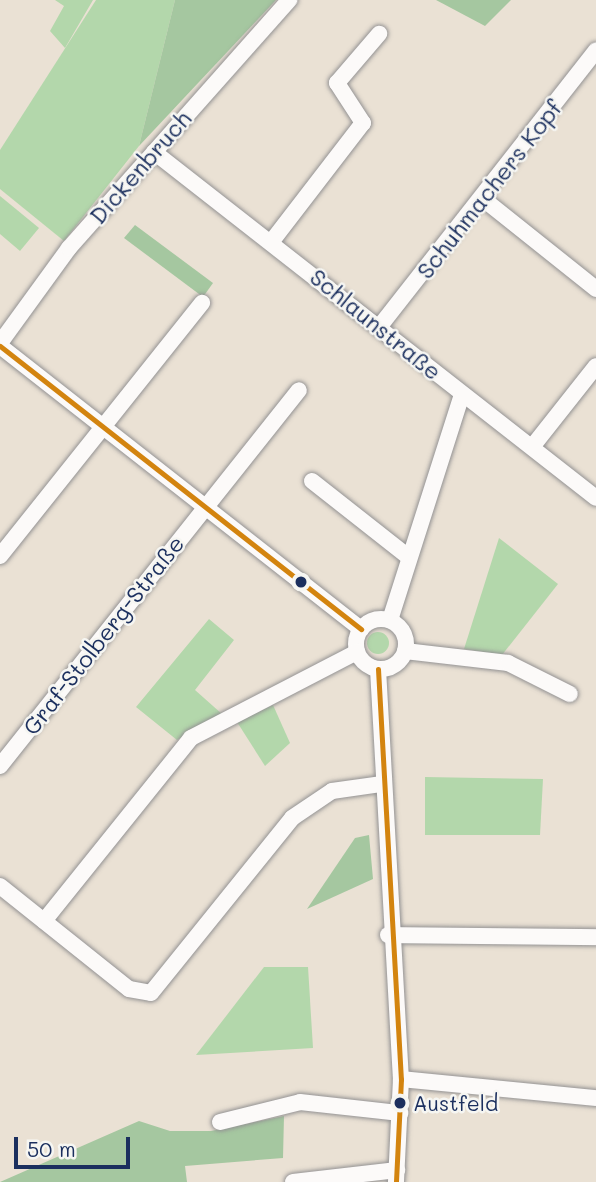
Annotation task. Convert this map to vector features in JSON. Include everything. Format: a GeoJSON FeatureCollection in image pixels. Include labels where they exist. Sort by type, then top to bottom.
{"type":"FeatureCollection","features":[{"type":"Feature","properties":{"kind":"street","name":"Dickenbruch"},"geometry":{"type":"LineString","coordinates":[[0,344],[69,248],[289,0]]}},
{"type":"Feature","properties":{"kind":"street"},"geometry":{"type":"LineString","coordinates":[[272,241],[363,123],[337,83],[379,34]]}},
{"type":"Feature","properties":{"kind":"street","name":"Schuhmachers Kopf"},"geometry":{"type":"LineString","coordinates":[[380,326],[596,51]]}},
{"type":"Feature","properties":{"kind":"street","name":"Schlaunstraße"},"geometry":{"type":"LineString","coordinates":[[154,152],[272,241],[380,326],[461,395],[596,498]]}},
{"type":"Feature","properties":{"kind":"street"},"geometry":{"type":"LineString","coordinates":[[482,198],[596,289]]}},
{"type":"Feature","properties":{"kind":"street"},"geometry":{"type":"LineString","coordinates":[[0,555],[202,303]]}},
{"type":"Feature","properties":{"kind":"street"},"geometry":{"type":"LineString","coordinates":[[0,344],[361,629]]}},
{"type":"Feature","properties":{"kind":"street"},"geometry":{"type":"LineString","coordinates":[[532,447],[596,366]]}},
{"type":"Feature","properties":{"kind":"street","name":"Graf-Stolberg-Straße"},"geometry":{"type":"LineString","coordinates":[[0,766],[299,390]]}},
{"type":"Feature","properties":{"kind":"street"},"geometry":{"type":"LineString","coordinates":[[390,620],[406,555],[461,395]]}},
{"type":"Feature","properties":{"kind":"street"},"geometry":{"type":"LineString","coordinates":[[312,481],[406,555]]}},
{"type":"Feature","properties":{"kind":"street"},"geometry":{"type":"LineString","coordinates":[[361,629],[390,620]]}},
{"type":"Feature","properties":{"kind":"street"},"geometry":{"type":"LineString","coordinates":[[378,669],[395,665],[405,651],[402,629],[390,620]]}},
{"type":"Feature","properties":{"kind":"street"},"geometry":{"type":"LineString","coordinates":[[357,652],[361,629]]}},
{"type":"Feature","properties":{"kind":"street"},"geometry":{"type":"LineString","coordinates":[[405,651],[508,663],[570,694]]}},
{"type":"Feature","properties":{"kind":"street"},"geometry":{"type":"LineString","coordinates":[[293,1182],[396,1176],[401,1079],[388,935],[378,669],[357,652]]}},
{"type":"Feature","properties":{"kind":"street"},"geometry":{"type":"LineString","coordinates":[[44,921],[191,738],[357,652]]}},
{"type":"Feature","properties":{"kind":"street"},"geometry":{"type":"LineString","coordinates":[[0,886],[128,989],[151,993],[292,818],[332,791],[381,784]]}},
{"type":"Feature","properties":{"kind":"street"},"geometry":{"type":"LineString","coordinates":[[388,935],[596,937]]}},
{"type":"Feature","properties":{"kind":"street"},"geometry":{"type":"LineString","coordinates":[[401,1079],[596,1098]]}},
{"type":"Feature","properties":{"kind":"street"},"geometry":{"type":"LineString","coordinates":[[220,1122],[300,1102],[400,1113]]}},
{"type":"Feature","properties":{"kind":"green space"},"geometry":{"type":"Polygon","coordinates":[[[55,0],[93,0],[65,48],[50,31],[64,6],[55,0]]]}},
{"type":"Feature","properties":{"kind":"green space"},"geometry":{"type":"Polygon","coordinates":[[[96,0],[175,0],[139,146],[64,241],[0,189],[0,150],[96,0]]]}},
{"type":"Feature","properties":{"kind":"green space"},"geometry":{"type":"Polygon","coordinates":[[[175,0],[276,0],[139,146],[175,0]]]}},
{"type":"Feature","properties":{"kind":"green space"},"geometry":{"type":"Polygon","coordinates":[[[436,0],[511,0],[485,26],[436,0]]]}},
{"type":"Feature","properties":{"kind":"green space"},"geometry":{"type":"Polygon","coordinates":[[[0,196],[39,228],[20,251],[0,234],[0,196]]]}},
{"type":"Feature","properties":{"kind":"green space"},"geometry":{"type":"Polygon","coordinates":[[[135,225],[213,283],[203,297],[124,238],[135,225]]]}},
{"type":"Feature","properties":{"kind":"green space"},"geometry":{"type":"Polygon","coordinates":[[[499,538],[558,584],[502,655],[464,649],[499,538]]]}},
{"type":"Feature","properties":{"kind":"green space"},"geometry":{"type":"Polygon","coordinates":[[[209,619],[234,640],[195,690],[222,714],[177,740],[136,707],[209,619]]]}},
{"type":"Feature","properties":{"kind":"green space"},"geometry":{"type":"Polygon","coordinates":[[[378,632],[386,635],[389,643],[386,651],[378,654],[370,651],[367,643],[370,635],[378,632]]]}},
{"type":"Feature","properties":{"kind":"green space"},"geometry":{"type":"Polygon","coordinates":[[[273,705],[290,743],[265,766],[237,722],[273,705]]]}},
{"type":"Feature","properties":{"kind":"green space"},"geometry":{"type":"Polygon","coordinates":[[[425,777],[543,779],[540,835],[425,835],[425,777]]]}},
{"type":"Feature","properties":{"kind":"green space"},"geometry":{"type":"Polygon","coordinates":[[[369,835],[373,879],[307,909],[355,838],[369,835]]]}},
{"type":"Feature","properties":{"kind":"green space"},"geometry":{"type":"Polygon","coordinates":[[[264,967],[308,967],[313,1048],[196,1055],[264,967]]]}},
{"type":"Feature","properties":{"kind":"green space"},"geometry":{"type":"Polygon","coordinates":[[[284,1116],[283,1158],[185,1166],[187,1182],[0,1182],[139,1121],[170,1131],[211,1131],[284,1116]]]}},
{"type":"Feature","properties":{"kind":"transit line"},"geometry":{"type":"LineString","coordinates":[[0,346],[361,629]]}},
{"type":"Feature","properties":{"kind":"transit line"},"geometry":{"type":"LineString","coordinates":[[378,669],[401,1079],[396,1182]]}},
{"type":"Feature","properties":{"kind":"place","name":"Austfeld"},"geometry":{"type":"Point","coordinates":[400,1103]}}]}
